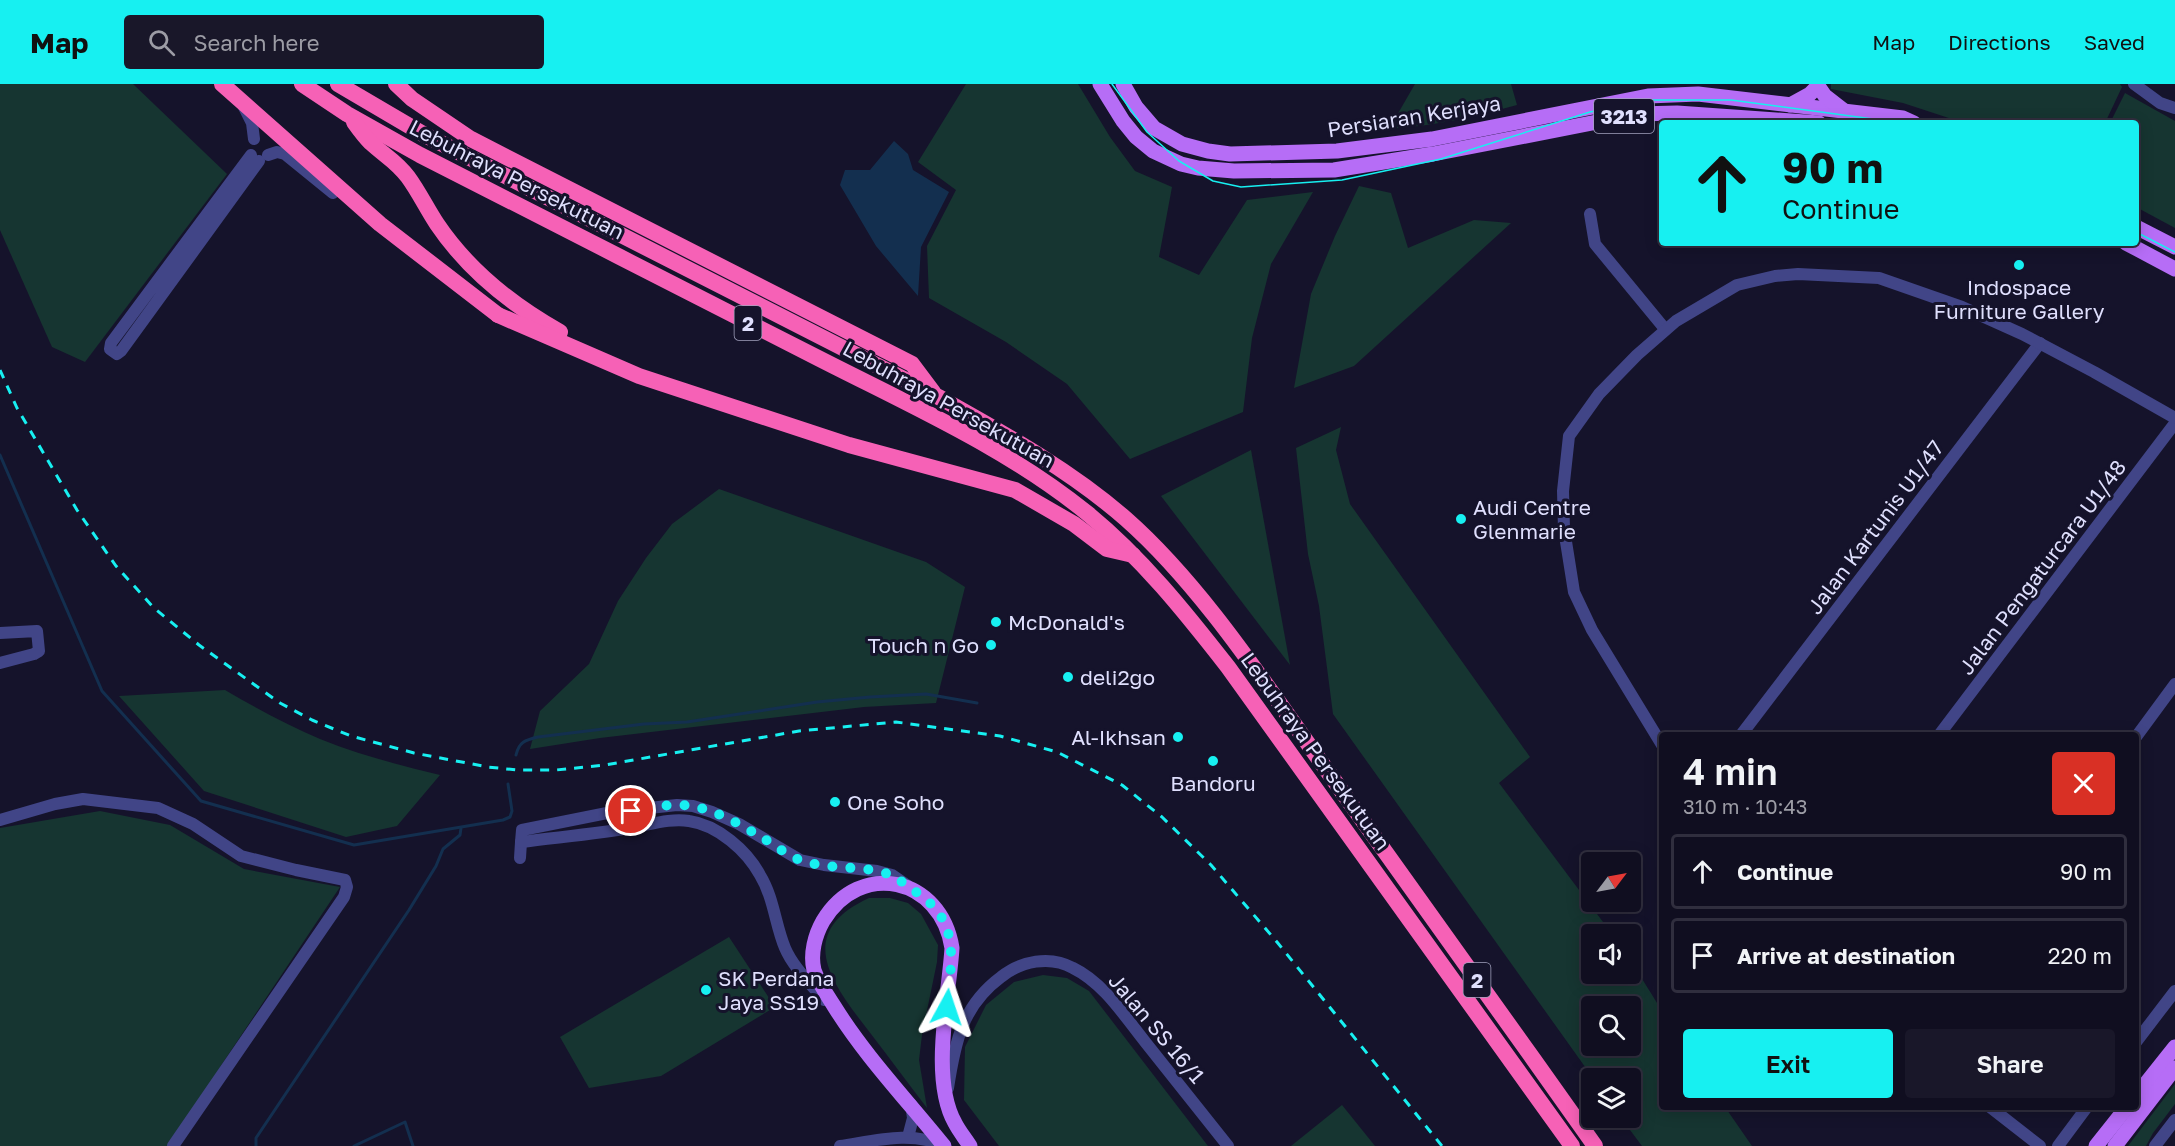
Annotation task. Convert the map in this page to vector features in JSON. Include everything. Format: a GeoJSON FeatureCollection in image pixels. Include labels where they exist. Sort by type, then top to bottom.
{"type":"FeatureCollection","features":[{"type":"Feature","properties":{"kind":"highway"},"geometry":{"type":"LineString","coordinates":[[224,84],[380,224],[498,315],[639,376],[849,445],[1015,490],[1074,524],[1107,549],[1134,555]]}},
{"type":"Feature","properties":{"kind":"highway","name":"Lebuhraya Persekutuan"},"geometry":{"type":"LineString","coordinates":[[302,84],[347,114],[420,155],[952,426],[1047,483],[1086,512],[1134,555],[1179,604],[1228,667],[1561,1130],[1570,1146]]}},
{"type":"Feature","properties":{"kind":"highway","name":"Lebuhraya Persekutuan"},"geometry":{"type":"LineString","coordinates":[[338,84],[423,134],[935,395],[1005,434],[1061,469],[1127,520],[1166,558],[1243,654],[1594,1146]]}},
{"type":"Feature","properties":{"kind":"highway"},"geometry":{"type":"LineString","coordinates":[[396,84],[412,99],[471,139],[912,364],[935,395]]}},
{"type":"Feature","properties":{"kind":"highway"},"geometry":{"type":"LineString","coordinates":[[347,114],[370,143],[392,158],[408,177],[437,224],[478,272],[536,318],[639,376]]}},
{"type":"Feature","properties":{"kind":"main road","name":"Persiaran Kerjaya"},"geometry":{"type":"LineString","coordinates":[[1100,84],[1137,137],[1153,151],[1181,164],[1234,171],[1334,170],[1648,96],[1698,94],[1790,105],[1818,116]]}},
{"type":"Feature","properties":{"kind":"main road","name":"Persiaran Kerjaya"},"geometry":{"type":"LineString","coordinates":[[1123,84],[1136,107],[1154,128],[1182,144],[1230,154],[1432,146],[1638,114],[1818,116],[1845,111],[1908,120]]}},
{"type":"Feature","properties":{"kind":"main road"},"geometry":{"type":"LineString","coordinates":[[1790,105],[1810,94],[1818,85],[1834,104],[1845,111]]}},
{"type":"Feature","properties":{"kind":"main road"},"geometry":{"type":"LineString","coordinates":[[2139,229],[2175,247]]}},
{"type":"Feature","properties":{"kind":"main road"},"geometry":{"type":"LineString","coordinates":[[2132,246],[2175,269]]}},
{"type":"Feature","properties":{"kind":"main road"},"geometry":{"type":"LineString","coordinates":[[944,1146],[849,1031],[814,970],[814,944],[819,927],[828,912],[840,899],[857,888],[892,883],[915,892],[929,902],[950,934],[952,948],[943,1074],[946,1099],[954,1122],[970,1146]]}},
{"type":"Feature","properties":{"kind":"main road"},"geometry":{"type":"LineString","coordinates":[[2139,1092],[2175,1047]]}},
{"type":"Feature","properties":{"kind":"main road"},"geometry":{"type":"LineString","coordinates":[[2115,1146],[2175,1068]]}},
{"type":"Feature","properties":{"kind":"main road"},"geometry":{"type":"LineString","coordinates":[[2096,1146],[2125,1110]]}},
{"type":"Feature","properties":{"kind":"street"},"geometry":{"type":"LineString","coordinates":[[224,84],[245,109],[252,123],[254,139]]}},
{"type":"Feature","properties":{"kind":"street"},"geometry":{"type":"LineString","coordinates":[[2134,84],[2160,103],[2175,108]]}},
{"type":"Feature","properties":{"kind":"street"},"geometry":{"type":"LineString","coordinates":[[1818,85],[1818,116]]}},
{"type":"Feature","properties":{"kind":"street"},"geometry":{"type":"LineString","coordinates":[[259,157],[121,351],[117,354],[112,351],[111,343],[259,157],[277,152],[285,153],[395,244],[494,318],[514,328],[529,328]]}},
{"type":"Feature","properties":{"kind":"street"},"geometry":{"type":"LineString","coordinates":[[1590,214],[1595,244],[1665,329]]}},
{"type":"Feature","properties":{"kind":"street"},"geometry":{"type":"LineString","coordinates":[[1659,740],[1592,630],[1574,592],[1564,529],[1563,491],[1569,436],[1599,394],[1665,329],[1721,293],[1737,285],[1775,276],[1833,274],[1879,278],[1962,307],[2040,343],[2175,418]]}},
{"type":"Feature","properties":{"kind":"street","name":"Jalan Kartunis U1/47"},"geometry":{"type":"LineString","coordinates":[[1744,732],[2040,343]]}},
{"type":"Feature","properties":{"kind":"street","name":"Jalan Pengaturcara U1/48"},"geometry":{"type":"LineString","coordinates":[[1941,732],[2175,423]]}},
{"type":"Feature","properties":{"kind":"street"},"geometry":{"type":"LineString","coordinates":[[0,633],[37,631],[39,651],[0,663]]}},
{"type":"Feature","properties":{"kind":"street"},"geometry":{"type":"LineString","coordinates":[[2139,733],[2175,684]]}},
{"type":"Feature","properties":{"kind":"street"},"geometry":{"type":"LineString","coordinates":[[0,820],[55,804],[83,799],[158,808],[192,824],[242,856],[345,880],[347,887],[344,897],[173,1146]]}},
{"type":"Feature","properties":{"kind":"street"},"geometry":{"type":"LineString","coordinates":[[520,858],[521,833],[526,828],[612,812],[677,805],[693,806],[739,824],[800,860],[892,875],[915,892]]}},
{"type":"Feature","properties":{"kind":"street"},"geometry":{"type":"LineString","coordinates":[[612,812],[615,829]]}},
{"type":"Feature","properties":{"kind":"street"},"geometry":{"type":"LineString","coordinates":[[521,842],[689,820],[725,836],[760,874],[770,895],[786,951],[849,1031]]}},
{"type":"Feature","properties":{"kind":"street","name":"Jalan SS 16/1"},"geometry":{"type":"LineString","coordinates":[[946,1099],[959,1032],[979,996],[1005,973],[1020,965],[1035,961],[1053,961],[1072,967],[1092,980],[1116,1005],[1228,1146]]}},
{"type":"Feature","properties":{"kind":"street"},"geometry":{"type":"LineString","coordinates":[[2139,1038],[2175,991]]}},
{"type":"Feature","properties":{"kind":"street"},"geometry":{"type":"LineString","coordinates":[[905,1140],[913,1118],[911,1104]]}},
{"type":"Feature","properties":{"kind":"street"},"geometry":{"type":"LineString","coordinates":[[1994,1110],[2040,1146]]}},
{"type":"Feature","properties":{"kind":"street"},"geometry":{"type":"LineString","coordinates":[[2058,1146],[2085,1110]]}},
{"type":"Feature","properties":{"kind":"street"},"geometry":{"type":"LineString","coordinates":[[2155,1146],[2175,1120]]}},
{"type":"Feature","properties":{"kind":"street"},"geometry":{"type":"LineString","coordinates":[[840,1146],[905,1140],[935,1142],[944,1146]]}},
{"type":"Feature","properties":{"kind":"green space"},"geometry":{"type":"Polygon","coordinates":[[[0,84],[133,84],[227,174],[85,362],[52,347],[0,230],[0,84]]]}},
{"type":"Feature","properties":{"kind":"green space"},"geometry":{"type":"Polygon","coordinates":[[[966,84],[1078,84],[1110,137],[1135,171],[1172,187],[1159,257],[1199,275],[1247,200],[1313,192],[1271,264],[1252,338],[1243,412],[1130,459],[1067,384],[1006,342],[929,298],[927,246],[956,190],[918,162],[966,84]]]}},
{"type":"Feature","properties":{"kind":"green space"},"geometry":{"type":"Polygon","coordinates":[[[1415,84],[1511,84],[1517,105],[1422,126],[1389,129],[1415,84]]]}},
{"type":"Feature","properties":{"kind":"green space"},"geometry":{"type":"Polygon","coordinates":[[[1831,84],[2120,84],[2122,87],[2106,120],[1955,120],[1903,103],[1831,89],[1831,84]]]}},
{"type":"Feature","properties":{"kind":"green space"},"geometry":{"type":"Polygon","coordinates":[[[2125,93],[2175,121],[2175,228],[2139,209],[2139,120],[2112,120],[2125,93]]]}},
{"type":"Feature","properties":{"kind":"green space"},"geometry":{"type":"Polygon","coordinates":[[[1359,186],[1391,193],[1408,248],[1474,220],[1511,223],[1354,366],[1294,388],[1311,294],[1359,186]]]}},
{"type":"Feature","properties":{"kind":"green space"},"geometry":{"type":"Polygon","coordinates":[[[1341,427],[1336,450],[1350,504],[1530,757],[1499,783],[1581,893],[1581,912],[1596,912],[1605,924],[1581,924],[1581,984],[1641,984],[1641,977],[1659,1006],[1659,1110],[1727,1110],[1752,1146],[1642,1146],[1628,1128],[1641,1128],[1641,1068],[1586,1068],[1333,714],[1319,606],[1308,554],[1296,448],[1341,427]]]}},
{"type":"Feature","properties":{"kind":"green space"},"geometry":{"type":"Polygon","coordinates":[[[1251,450],[1290,665],[1161,496],[1251,450]]]}},
{"type":"Feature","properties":{"kind":"green space"},"geometry":{"type":"Polygon","coordinates":[[[719,489],[926,562],[965,587],[936,703],[864,707],[600,738],[530,749],[540,711],[589,664],[618,601],[646,558],[672,524],[719,489]]]}},
{"type":"Feature","properties":{"kind":"green space"},"geometry":{"type":"Polygon","coordinates":[[[225,690],[296,728],[335,745],[440,775],[397,826],[346,837],[204,791],[119,696],[225,690]]]}},
{"type":"Feature","properties":{"kind":"green space"},"geometry":{"type":"Polygon","coordinates":[[[100,811],[170,825],[244,869],[340,887],[170,1146],[0,1146],[0,828],[100,811]]]}},
{"type":"Feature","properties":{"kind":"green space"},"geometry":{"type":"Polygon","coordinates":[[[869,898],[890,898],[908,903],[921,914],[938,945],[919,1060],[927,1108],[844,998],[827,962],[826,944],[831,928],[845,912],[869,898]]]}},
{"type":"Feature","properties":{"kind":"green space"},"geometry":{"type":"Polygon","coordinates":[[[729,937],[775,1007],[661,1076],[589,1088],[560,1037],[729,937]]]}},
{"type":"Feature","properties":{"kind":"green space"},"geometry":{"type":"Polygon","coordinates":[[[1043,975],[1067,978],[1089,991],[1208,1146],[999,1146],[964,1100],[965,1047],[986,1005],[1014,982],[1043,975]]]}},
{"type":"Feature","properties":{"kind":"green space"},"geometry":{"type":"Polygon","coordinates":[[[2175,1084],[2175,1104],[2146,1146],[2128,1146],[2175,1084]]]}},
{"type":"Feature","properties":{"kind":"green space"},"geometry":{"type":"Polygon","coordinates":[[[1342,1105],[1375,1146],[1291,1146],[1342,1105]]]}},
{"type":"Feature","properties":{"kind":"water"},"geometry":{"type":"Polygon","coordinates":[[[894,141],[908,154],[913,170],[949,192],[921,247],[918,296],[876,246],[840,185],[845,170],[870,170],[894,141]]]}},
{"type":"Feature","properties":{"kind":"waterway"},"geometry":{"type":"LineString","coordinates":[[0,455],[102,691],[201,801],[354,845],[503,820],[510,817],[512,811],[508,784]]}},
{"type":"Feature","properties":{"kind":"waterway"},"geometry":{"type":"LineString","coordinates":[[516,755],[523,742],[538,737],[644,724],[687,722],[817,702],[926,694],[977,703]]}},
{"type":"Feature","properties":{"kind":"waterway"},"geometry":{"type":"LineString","coordinates":[[256,1146],[256,1138],[409,910],[436,866],[443,849],[460,835],[461,828]]}},
{"type":"Feature","properties":{"kind":"waterway"},"geometry":{"type":"LineString","coordinates":[[354,1146],[405,1122],[413,1146]]}},
{"type":"Feature","properties":{"kind":"tram line"},"geometry":{"type":"LineString","coordinates":[[1112,84],[1147,132],[1179,161],[1213,181],[1241,187],[1342,180],[1441,159],[1590,112],[1653,100],[1731,100],[1881,120]]}},
{"type":"Feature","properties":{"kind":"tram line"},"geometry":{"type":"LineString","coordinates":[[2139,234],[2175,252]]}},
{"type":"Feature","properties":{"kind":"railway"},"geometry":{"type":"LineString","coordinates":[[0,370],[17,408],[77,510],[116,566],[154,608],[199,645],[280,703],[312,720],[351,736],[414,753],[488,767],[556,770],[605,765],[799,731],[896,722],[1000,736],[1057,752],[1122,785],[1162,817],[1211,865],[1277,942],[1442,1146]]}},
{"type":"Feature","properties":{"kind":"place","name":"Indospace Furniture Gallery"},"geometry":{"type":"Point","coordinates":[2019,265]}},
{"type":"Feature","properties":{"kind":"place","name":"Audi Centre Glenmarie"},"geometry":{"type":"Point","coordinates":[1461,519]}},
{"type":"Feature","properties":{"kind":"place","name":"McDonald's"},"geometry":{"type":"Point","coordinates":[996,622]}},
{"type":"Feature","properties":{"kind":"place","name":"Touch n Go"},"geometry":{"type":"Point","coordinates":[991,645]}},
{"type":"Feature","properties":{"kind":"place","name":"deli2go"},"geometry":{"type":"Point","coordinates":[1068,677]}},
{"type":"Feature","properties":{"kind":"place","name":"Al-Ikhsan"},"geometry":{"type":"Point","coordinates":[1178,737]}},
{"type":"Feature","properties":{"kind":"place","name":"Bandoru"},"geometry":{"type":"Point","coordinates":[1213,761]}},
{"type":"Feature","properties":{"kind":"place","name":"One Soho"},"geometry":{"type":"Point","coordinates":[835,802]}},
{"type":"Feature","properties":{"kind":"place","name":"SK Perdana Jaya SS19"},"geometry":{"type":"Point","coordinates":[706,990]}},
{"type":"Feature","properties":{"kind":"route"},"geometry":{"type":"LineString","coordinates":[[631,811],[677,805],[693,806],[739,824],[800,860],[876,871],[892,875],[907,884],[936,909],[950,934],[952,948],[947,1007]]}}]}
